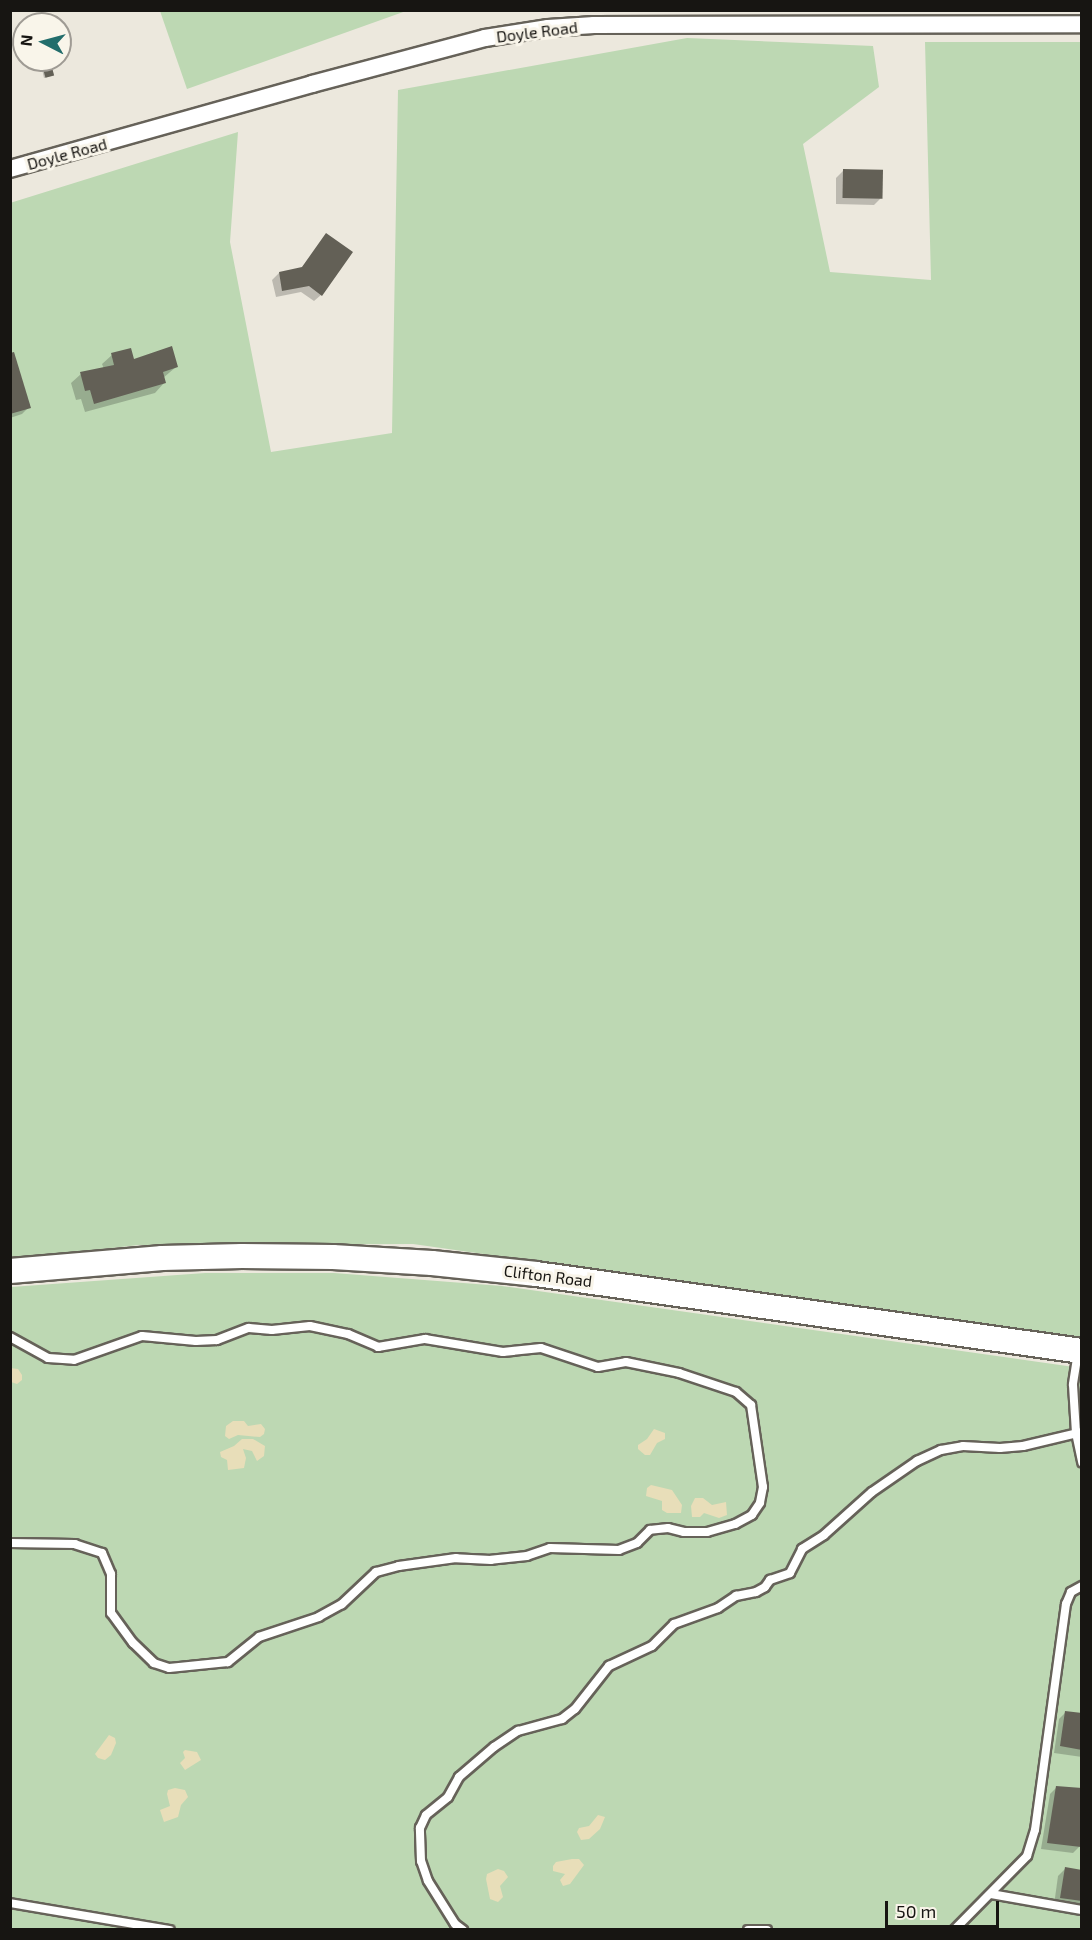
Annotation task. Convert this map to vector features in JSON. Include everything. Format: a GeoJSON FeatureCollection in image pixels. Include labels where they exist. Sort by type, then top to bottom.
{"type":"FeatureCollection","features":[{"type":"Feature","properties":{"kind":"main road","name":"Clifton Road"},"geometry":{"type":"LineString","coordinates":[[10,1271],[162,1258],[242,1256],[333,1257],[432,1263],[536,1274],[1080,1351]]}},
{"type":"Feature","properties":{"kind":"street","name":"Doyle Road"},"geometry":{"type":"LineString","coordinates":[[10,170],[312,84],[484,38],[594,18],[1082,24]]}},
{"type":"Feature","properties":{"kind":"lane"},"geometry":{"type":"LineString","coordinates":[[10,1337],[48,1358],[74,1360],[142,1336],[217,1340],[249,1328],[272,1330],[310,1326],[348,1334],[378,1347],[425,1339],[503,1352],[541,1348],[598,1368],[626,1362],[679,1373],[736,1392],[751,1406],[763,1487],[760,1503],[752,1515],[735,1524],[707,1532],[684,1532],[668,1528],[650,1530],[637,1543],[619,1550],[550,1548],[527,1556],[492,1560],[456,1558],[399,1566],[376,1572],[342,1604],[319,1617],[259,1637],[228,1662],[169,1668],[154,1663],[133,1643],[111,1613],[111,1574],[102,1553],[75,1544],[10,1543]]}},
{"type":"Feature","properties":{"kind":"lane"},"geometry":{"type":"LineString","coordinates":[[1080,1351],[1073,1385],[1082,1462]]}},
{"type":"Feature","properties":{"kind":"lane"},"geometry":{"type":"LineString","coordinates":[[463,1929],[455,1924],[428,1881],[421,1861],[420,1828],[426,1815],[448,1797],[459,1777],[494,1747],[518,1731],[562,1719],[575,1709],[609,1666],[652,1646],[674,1624],[718,1608],[736,1596],[756,1592],[765,1587],[770,1580],[790,1573],[802,1549],[831,1530],[872,1492],[917,1461],[941,1450],[963,1446],[1000,1448],[1023,1446],[1079,1433]]}},
{"type":"Feature","properties":{"kind":"lane"},"geometry":{"type":"LineString","coordinates":[[954,1929],[1027,1856],[1035,1830],[1065,1604],[1071,1592],[1082,1586]]}},
{"type":"Feature","properties":{"kind":"lane"},"geometry":{"type":"LineString","coordinates":[[991,1894],[1082,1910]]}},
{"type":"Feature","properties":{"kind":"lane"},"geometry":{"type":"LineString","coordinates":[[10,1903],[170,1929]]}},
{"type":"Feature","properties":{"kind":"lane"},"geometry":{"type":"LineString","coordinates":[[748,1929],[767,1929]]}},
{"type":"Feature","properties":{"kind":"green space"},"geometry":{"type":"Polygon","coordinates":[[[160,10],[406,11],[187,89],[160,10]]]}},
{"type":"Feature","properties":{"kind":"green space"},"geometry":{"type":"Polygon","coordinates":[[[687,38],[873,46],[879,87],[803,144],[830,272],[931,280],[925,42],[1081,42],[1081,1339],[413,1244],[139,1245],[11,1259],[10,203],[238,132],[230,242],[271,452],[392,433],[398,90],[687,38]]]}},
{"type":"Feature","properties":{"kind":"green space"},"geometry":{"type":"Polygon","coordinates":[[[205,1273],[334,1273],[502,1286],[1081,1368],[1081,1929],[11,1929],[11,1287],[205,1273]]]}},
{"type":"Feature","properties":{"kind":"sand"},"geometry":{"type":"Polygon","coordinates":[[[10,1368],[18,1369],[22,1375],[22,1380],[17,1384],[11,1382],[10,1368]]]}},
{"type":"Feature","properties":{"kind":"sand"},"geometry":{"type":"Polygon","coordinates":[[[233,1421],[244,1421],[248,1426],[261,1424],[265,1429],[264,1434],[260,1437],[238,1435],[229,1439],[225,1436],[226,1426],[233,1421]]]}},
{"type":"Feature","properties":{"kind":"sand"},"geometry":{"type":"Polygon","coordinates":[[[654,1429],[665,1433],[665,1439],[657,1443],[650,1455],[645,1455],[638,1449],[638,1445],[647,1439],[654,1429]]]}},
{"type":"Feature","properties":{"kind":"sand"},"geometry":{"type":"Polygon","coordinates":[[[242,1439],[253,1439],[265,1446],[264,1456],[257,1461],[252,1451],[243,1449],[246,1458],[244,1468],[228,1470],[227,1460],[221,1457],[220,1452],[234,1446],[242,1439]]]}},
{"type":"Feature","properties":{"kind":"sand"},"geometry":{"type":"Polygon","coordinates":[[[651,1485],[672,1490],[682,1505],[681,1513],[667,1513],[662,1510],[662,1501],[646,1496],[647,1488],[651,1485]]]}},
{"type":"Feature","properties":{"kind":"sand"},"geometry":{"type":"Polygon","coordinates":[[[695,1498],[703,1498],[712,1505],[726,1502],[727,1515],[719,1518],[704,1513],[700,1517],[692,1517],[691,1506],[695,1498]]]}},
{"type":"Feature","properties":{"kind":"sand"},"geometry":{"type":"Polygon","coordinates":[[[109,1735],[115,1738],[116,1743],[111,1755],[105,1760],[98,1758],[95,1754],[109,1735]]]}},
{"type":"Feature","properties":{"kind":"sand"},"geometry":{"type":"Polygon","coordinates":[[[185,1750],[197,1752],[201,1760],[185,1770],[180,1763],[185,1758],[183,1752],[185,1750]]]}},
{"type":"Feature","properties":{"kind":"sand"},"geometry":{"type":"Polygon","coordinates":[[[175,1788],[185,1790],[188,1797],[181,1805],[178,1817],[164,1822],[160,1810],[170,1806],[168,1790],[175,1788]]]}},
{"type":"Feature","properties":{"kind":"sand"},"geometry":{"type":"Polygon","coordinates":[[[598,1815],[605,1817],[600,1829],[589,1839],[581,1840],[577,1832],[579,1828],[589,1826],[598,1815]]]}},
{"type":"Feature","properties":{"kind":"sand"},"geometry":{"type":"Polygon","coordinates":[[[579,1859],[584,1865],[570,1884],[563,1886],[560,1880],[565,1874],[553,1871],[553,1866],[556,1862],[579,1859]]]}},
{"type":"Feature","properties":{"kind":"sand"},"geometry":{"type":"Polygon","coordinates":[[[498,1869],[504,1871],[508,1877],[500,1886],[503,1897],[498,1902],[490,1899],[486,1879],[487,1874],[498,1869]]]}},
{"type":"Feature","properties":{"kind":"building"},"geometry":{"type":"Polygon","coordinates":[[[44,72],[53,72],[54,75],[45,78],[44,72]]]}},
{"type":"Feature","properties":{"kind":"building"},"geometry":{"type":"Polygon","coordinates":[[[843,169],[883,170],[882,199],[842,198],[843,169]]]}},
{"type":"Feature","properties":{"kind":"building"},"geometry":{"type":"Polygon","coordinates":[[[326,233],[353,252],[322,296],[309,286],[282,291],[279,272],[302,267],[326,233]]]}},
{"type":"Feature","properties":{"kind":"building"},"geometry":{"type":"Polygon","coordinates":[[[172,346],[178,367],[163,372],[166,383],[94,404],[90,390],[85,391],[80,372],[114,365],[111,353],[131,348],[134,359],[172,346]]]}},
{"type":"Feature","properties":{"kind":"building"},"geometry":{"type":"Polygon","coordinates":[[[14,352],[31,408],[10,414],[10,353],[14,352]]]}},
{"type":"Feature","properties":{"kind":"building"},"geometry":{"type":"Polygon","coordinates":[[[1065,1711],[1082,1713],[1082,1750],[1060,1746],[1065,1711]]]}},
{"type":"Feature","properties":{"kind":"building"},"geometry":{"type":"Polygon","coordinates":[[[1056,1786],[1082,1788],[1081,1847],[1047,1843],[1056,1786]]]}},
{"type":"Feature","properties":{"kind":"building"},"geometry":{"type":"Polygon","coordinates":[[[1065,1867],[1082,1870],[1082,1901],[1060,1898],[1065,1867]]]}}]}
